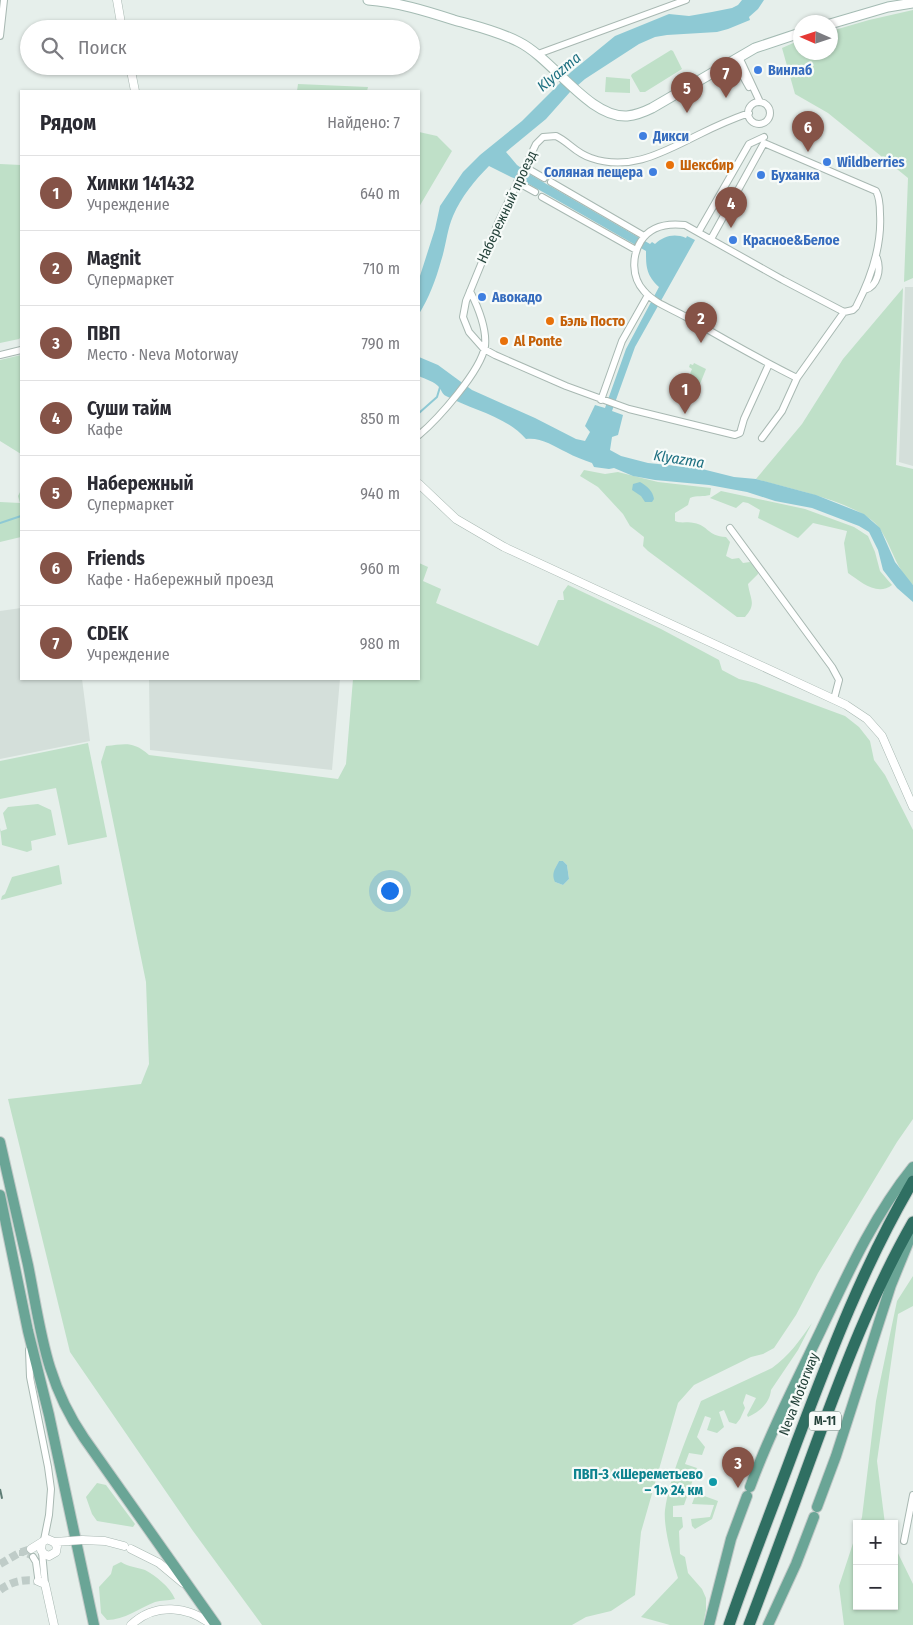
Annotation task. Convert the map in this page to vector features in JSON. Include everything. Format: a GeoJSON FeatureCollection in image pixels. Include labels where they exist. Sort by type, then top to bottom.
{"type":"FeatureCollection","features":[{"type":"Feature","properties":{"kind":"highway","name":"Neva Motorway"},"geometry":{"type":"LineString","coordinates":[[728,1625],[839,1331],[863,1274],[913,1181]]}},
{"type":"Feature","properties":{"kind":"highway","name":"М-11"},"geometry":{"type":"LineString","coordinates":[[750,1625],[851,1353],[883,1279],[913,1222]]}},
{"type":"Feature","properties":{"kind":"main road"},"geometry":{"type":"LineString","coordinates":[[368,0],[417,9],[512,38],[538,54],[598,108],[612,114],[627,116],[639,114],[672,98],[736,58],[756,48],[793,35]]}},
{"type":"Feature","properties":{"kind":"main road"},"geometry":{"type":"LineString","coordinates":[[838,21],[887,4],[913,3]]}},
{"type":"Feature","properties":{"kind":"main road"},"geometry":{"type":"LineString","coordinates":[[0,1142],[28,1265],[46,1358],[68,1413],[87,1444],[200,1602],[214,1625]]}},
{"type":"Feature","properties":{"kind":"main road"},"geometry":{"type":"LineString","coordinates":[[709,1625],[731,1539],[765,1446],[848,1272],[884,1209],[913,1167]]}},
{"type":"Feature","properties":{"kind":"main road"},"geometry":{"type":"LineString","coordinates":[[0,1195],[28,1331],[49,1415],[94,1625]]}},
{"type":"Feature","properties":{"kind":"main road","name":"М-11"},"geometry":{"type":"LineString","coordinates":[[768,1625],[796,1564],[816,1512],[891,1286],[913,1231]]}},
{"type":"Feature","properties":{"kind":"street"},"geometry":{"type":"LineString","coordinates":[[0,36],[4,0]]}},
{"type":"Feature","properties":{"kind":"street"},"geometry":{"type":"LineString","coordinates":[[117,0],[120,20]]}},
{"type":"Feature","properties":{"kind":"street"},"geometry":{"type":"LineString","coordinates":[[538,54],[686,0]]}},
{"type":"Feature","properties":{"kind":"street"},"geometry":{"type":"LineString","coordinates":[[736,58],[758,102]]}},
{"type":"Feature","properties":{"kind":"street"},"geometry":{"type":"LineString","coordinates":[[132,75],[135,90]]}},
{"type":"Feature","properties":{"kind":"street"},"geometry":{"type":"LineString","coordinates":[[758,102],[766,104],[770,112],[769,118],[761,123],[753,122],[749,113],[752,105],[758,102]]}},
{"type":"Feature","properties":{"kind":"street","name":"Набережный проезд"},"geometry":{"type":"LineString","coordinates":[[749,113],[730,120],[658,155],[643,160],[623,163],[591,158],[574,150],[560,138],[543,137],[536,144],[498,222],[463,311],[465,325],[473,338],[484,349],[512,364],[616,405],[738,435],[756,389],[769,364]]}},
{"type":"Feature","properties":{"kind":"street"},"geometry":{"type":"LineString","coordinates":[[711,239],[764,140],[761,123]]}},
{"type":"Feature","properties":{"kind":"street"},"geometry":{"type":"LineString","coordinates":[[699,232],[749,144],[764,140],[876,192],[880,205],[881,227],[876,256],[878,276],[874,284],[865,290],[853,310],[844,312],[685,225],[667,224],[657,227],[643,237],[636,249],[634,263],[636,274],[639,284],[650,296],[797,378]]}},
{"type":"Feature","properties":{"kind":"street"},"geometry":{"type":"LineString","coordinates":[[524,167],[544,178]]}},
{"type":"Feature","properties":{"kind":"street"},"geometry":{"type":"LineString","coordinates":[[517,182],[535,192]]}},
{"type":"Feature","properties":{"kind":"street"},"geometry":{"type":"LineString","coordinates":[[551,182],[643,237]]}},
{"type":"Feature","properties":{"kind":"street"},"geometry":{"type":"LineString","coordinates":[[542,197],[636,249]]}},
{"type":"Feature","properties":{"kind":"street"},"geometry":{"type":"LineString","coordinates":[[420,434],[444,411],[471,375],[484,349],[485,335],[470,291]]}},
{"type":"Feature","properties":{"kind":"street"},"geometry":{"type":"LineString","coordinates":[[603,400],[622,342],[650,296]]}},
{"type":"Feature","properties":{"kind":"street"},"geometry":{"type":"LineString","coordinates":[[762,438],[782,411],[797,378],[844,312]]}},
{"type":"Feature","properties":{"kind":"street"},"geometry":{"type":"LineString","coordinates":[[0,355],[20,350]]}},
{"type":"Feature","properties":{"kind":"street"},"geometry":{"type":"LineString","coordinates":[[420,485],[456,519],[504,547],[846,705],[867,719],[882,736],[913,807]]}},
{"type":"Feature","properties":{"kind":"street"},"geometry":{"type":"LineString","coordinates":[[730,528],[832,667],[839,680],[834,699]]}},
{"type":"Feature","properties":{"kind":"street"},"geometry":{"type":"LineString","coordinates":[[28,1331],[30,1377],[51,1488],[49,1515],[40,1547],[42,1552],[41,1581]]}},
{"type":"Feature","properties":{"kind":"street"},"geometry":{"type":"LineString","coordinates":[[904,1541],[913,1496]]}},
{"type":"Feature","properties":{"kind":"street"},"geometry":{"type":"LineString","coordinates":[[54,1625],[32,1553],[43,1541],[50,1539],[54,1542],[105,1541],[128,1547],[166,1568],[200,1602]]}},
{"type":"Feature","properties":{"kind":"street"},"geometry":{"type":"LineString","coordinates":[[42,1552],[46,1555],[54,1554],[57,1546],[54,1542]]}},
{"type":"Feature","properties":{"kind":"street"},"geometry":{"type":"LineString","coordinates":[[131,1625],[147,1614],[169,1609],[196,1614],[214,1625]]}},
{"type":"Feature","properties":{"kind":"shaded area"},"geometry":{"type":"Polygon","coordinates":[[[905,287],[913,287],[913,466],[899,462],[905,287]]]}},
{"type":"Feature","properties":{"kind":"shaded area"},"geometry":{"type":"Polygon","coordinates":[[[20,608],[20,680],[82,680],[90,741],[0,759],[0,611],[20,608]]]}},
{"type":"Feature","properties":{"kind":"shaded area"},"geometry":{"type":"Polygon","coordinates":[[[149,680],[340,680],[332,770],[150,750],[149,680]]]}},
{"type":"Feature","properties":{"kind":"green space"},"geometry":{"type":"Polygon","coordinates":[[[913,10],[913,278],[904,282],[908,178],[828,113],[795,94],[782,48],[793,43],[793,60],[838,60],[838,29],[913,10]]]}},
{"type":"Feature","properties":{"kind":"green space"},"geometry":{"type":"Polygon","coordinates":[[[671,50],[682,69],[645,92],[640,92],[631,76],[632,74],[671,50]]]}},
{"type":"Feature","properties":{"kind":"green space"},"geometry":{"type":"Polygon","coordinates":[[[606,77],[630,79],[630,93],[605,92],[606,77]]]}},
{"type":"Feature","properties":{"kind":"green space"},"geometry":{"type":"Polygon","coordinates":[[[298,84],[368,87],[367,90],[297,90],[298,84]]]}},
{"type":"Feature","properties":{"kind":"green space"},"geometry":{"type":"Polygon","coordinates":[[[420,132],[437,136],[452,151],[420,205],[420,132]]]}},
{"type":"Feature","properties":{"kind":"green space"},"geometry":{"type":"Polygon","coordinates":[[[0,164],[20,165],[20,338],[0,343],[0,164]]]}},
{"type":"Feature","properties":{"kind":"green space"},"geometry":{"type":"Polygon","coordinates":[[[903,288],[896,465],[913,469],[913,585],[902,572],[880,529],[871,520],[841,504],[756,479],[802,424],[843,359],[903,288]]]}},
{"type":"Feature","properties":{"kind":"green space"},"geometry":{"type":"Polygon","coordinates":[[[20,355],[20,453],[0,441],[0,360],[20,355]]]}},
{"type":"Feature","properties":{"kind":"green space"},"geometry":{"type":"Polygon","coordinates":[[[694,363],[706,369],[696,394],[683,390],[692,369],[689,367],[690,364],[693,365],[694,363]]]}},
{"type":"Feature","properties":{"kind":"green space"},"geometry":{"type":"Polygon","coordinates":[[[584,470],[605,474],[618,472],[658,482],[711,488],[710,495],[690,498],[688,505],[675,513],[675,521],[699,524],[715,535],[726,537],[730,542],[726,556],[732,559],[739,558],[743,563],[750,562],[757,567],[758,574],[748,584],[752,605],[745,617],[737,617],[648,551],[643,546],[644,537],[630,526],[623,514],[598,487],[580,476],[584,470]]]}},
{"type":"Feature","properties":{"kind":"green space"},"geometry":{"type":"Polygon","coordinates":[[[721,491],[805,509],[854,527],[868,536],[880,571],[892,585],[886,588],[875,589],[848,573],[844,543],[847,531],[813,523],[798,538],[758,518],[760,510],[748,503],[743,502],[736,508],[710,498],[721,491]]]}},
{"type":"Feature","properties":{"kind":"green space"},"geometry":{"type":"Polygon","coordinates":[[[0,502],[20,503],[20,537],[0,542],[0,502]]]}},
{"type":"Feature","properties":{"kind":"green space"},"geometry":{"type":"Polygon","coordinates":[[[420,563],[428,567],[423,581],[441,589],[436,603],[538,646],[558,600],[564,600],[563,592],[568,585],[661,629],[719,660],[722,670],[739,679],[756,683],[845,716],[859,727],[870,741],[874,760],[885,775],[913,830],[913,1119],[897,1142],[818,1273],[796,1315],[774,1348],[694,1385],[678,1403],[641,1532],[635,1595],[611,1611],[586,1617],[572,1625],[262,1625],[193,1531],[70,1352],[8,1099],[141,1084],[149,1064],[146,982],[101,762],[106,746],[129,744],[138,747],[149,755],[338,779],[346,764],[353,680],[420,680],[420,563]],[[559,861],[555,869],[555,882],[563,885],[569,879],[567,865],[563,861],[559,861]]]}},
{"type":"Feature","properties":{"kind":"green space"},"geometry":{"type":"Polygon","coordinates":[[[88,743],[107,837],[68,845],[56,788],[0,799],[0,761],[88,743]]]}},
{"type":"Feature","properties":{"kind":"green space"},"geometry":{"type":"Polygon","coordinates":[[[38,804],[51,810],[56,835],[31,841],[32,850],[27,852],[2,845],[0,828],[1,831],[7,829],[3,813],[8,807],[38,804]]]}},
{"type":"Feature","properties":{"kind":"green space"},"geometry":{"type":"Polygon","coordinates":[[[59,865],[62,884],[1,900],[12,877],[59,865]]]}},
{"type":"Feature","properties":{"kind":"green space"},"geometry":{"type":"Polygon","coordinates":[[[913,1276],[913,1306],[898,1314],[877,1461],[884,1520],[861,1520],[876,1401],[897,1301],[913,1276]]]}},
{"type":"Feature","properties":{"kind":"green space"},"geometry":{"type":"Polygon","coordinates":[[[812,1323],[798,1350],[771,1390],[769,1399],[763,1406],[748,1417],[747,1415],[756,1398],[746,1394],[743,1403],[745,1408],[736,1424],[729,1422],[724,1410],[719,1412],[724,1427],[717,1433],[707,1430],[711,1418],[705,1416],[697,1437],[705,1447],[702,1455],[689,1453],[685,1464],[697,1468],[684,1505],[673,1506],[673,1517],[682,1517],[683,1527],[679,1531],[680,1554],[685,1557],[688,1573],[702,1589],[706,1598],[703,1625],[670,1625],[641,1617],[678,1578],[667,1535],[665,1510],[675,1469],[701,1401],[772,1368],[799,1342],[812,1323]]]}},
{"type":"Feature","properties":{"kind":"green space"},"geometry":{"type":"Polygon","coordinates":[[[97,1483],[106,1485],[135,1524],[133,1527],[97,1521],[92,1514],[86,1497],[97,1483]]]}},
{"type":"Feature","properties":{"kind":"green space"},"geometry":{"type":"Polygon","coordinates":[[[696,1493],[718,1501],[712,1519],[695,1529],[692,1526],[691,1519],[710,1517],[714,1505],[692,1504],[696,1493]]]}},
{"type":"Feature","properties":{"kind":"green space"},"geometry":{"type":"Polygon","coordinates":[[[853,1543],[853,1610],[898,1610],[898,1553],[913,1584],[913,1625],[844,1625],[839,1586],[853,1543]]]}},
{"type":"Feature","properties":{"kind":"green space"},"geometry":{"type":"Polygon","coordinates":[[[121,1562],[145,1570],[153,1575],[166,1586],[175,1599],[155,1602],[126,1616],[107,1620],[101,1613],[99,1587],[111,1574],[113,1566],[121,1562]]]}},
{"type":"Feature","properties":{"kind":"water"},"geometry":{"type":"Polygon","coordinates":[[[742,0],[764,0],[749,17],[750,20],[728,29],[717,32],[655,37],[639,44],[585,79],[570,92],[546,119],[506,152],[517,165],[531,175],[650,244],[652,242],[655,244],[666,237],[673,236],[686,238],[687,236],[695,240],[635,347],[612,411],[623,415],[618,435],[612,437],[610,450],[621,456],[648,463],[698,468],[734,477],[756,479],[816,495],[864,514],[880,528],[895,562],[913,585],[913,602],[897,588],[883,570],[878,550],[869,532],[859,526],[812,508],[775,501],[747,492],[709,485],[655,480],[633,476],[614,468],[594,467],[592,463],[547,442],[526,439],[518,431],[499,419],[446,396],[437,385],[420,376],[420,357],[438,365],[472,390],[535,418],[576,439],[585,441],[590,432],[585,426],[595,405],[605,408],[626,349],[659,287],[651,278],[648,270],[646,251],[527,183],[489,166],[469,189],[456,209],[434,281],[420,312],[420,276],[435,229],[440,206],[463,172],[480,155],[522,121],[571,72],[615,36],[669,14],[689,16],[732,8],[742,0]]]}},
{"type":"Feature","properties":{"kind":"water"},"geometry":{"type":"Polygon","coordinates":[[[640,482],[651,491],[654,499],[652,502],[645,502],[641,496],[632,490],[633,484],[640,482]]]}},
{"type":"Feature","properties":{"kind":"water"},"geometry":{"type":"Polygon","coordinates":[[[559,861],[563,861],[567,865],[569,879],[563,885],[555,882],[553,876],[559,861]]]}},
{"type":"Feature","properties":{"kind":"waterway"},"geometry":{"type":"LineString","coordinates":[[420,412],[437,397],[440,387]]}},
{"type":"Feature","properties":{"kind":"waterway"},"geometry":{"type":"LineString","coordinates":[[0,523],[20,516]]}},
{"type":"Feature","properties":{"kind":"tunnel"},"geometry":{"type":"LineString","coordinates":[[0,1564],[19,1553],[31,1549]]}},
{"type":"Feature","properties":{"kind":"tunnel"},"geometry":{"type":"LineString","coordinates":[[19,1553],[33,1557]]}},
{"type":"Feature","properties":{"kind":"tunnel"},"geometry":{"type":"LineString","coordinates":[[0,1590],[18,1581],[38,1581]]}},
{"type":"Feature","properties":{"kind":"railway"},"geometry":{"type":"LineString","coordinates":[[0,1489],[3,1503]]}},
{"type":"Feature","properties":{"kind":"place","name":"Винлаб"},"geometry":{"type":"Point","coordinates":[758,70]}},
{"type":"Feature","properties":{"kind":"place","name":"CDEK"},"geometry":{"type":"Point","coordinates":[726,98]}},
{"type":"Feature","properties":{"kind":"place","name":"Набережный"},"geometry":{"type":"Point","coordinates":[687,113]}},
{"type":"Feature","properties":{"kind":"place","name":"Дикси"},"geometry":{"type":"Point","coordinates":[643,136]}},
{"type":"Feature","properties":{"kind":"place","name":"Friends"},"geometry":{"type":"Point","coordinates":[808,152]}},
{"type":"Feature","properties":{"kind":"place","name":"Wildberries"},"geometry":{"type":"Point","coordinates":[827,162]}},
{"type":"Feature","properties":{"kind":"place","name":"Шексбир"},"geometry":{"type":"Point","coordinates":[670,165]}},
{"type":"Feature","properties":{"kind":"place","name":"Соляная пещера"},"geometry":{"type":"Point","coordinates":[653,172]}},
{"type":"Feature","properties":{"kind":"place","name":"Буханка"},"geometry":{"type":"Point","coordinates":[761,175]}},
{"type":"Feature","properties":{"kind":"place","name":"Суши тайм"},"geometry":{"type":"Point","coordinates":[731,228]}},
{"type":"Feature","properties":{"kind":"place","name":"Красное&Белое"},"geometry":{"type":"Point","coordinates":[733,240]}},
{"type":"Feature","properties":{"kind":"place","name":"Авокадо"},"geometry":{"type":"Point","coordinates":[482,297]}},
{"type":"Feature","properties":{"kind":"place","name":"Бэль Посто"},"geometry":{"type":"Point","coordinates":[550,321]}},
{"type":"Feature","properties":{"kind":"place","name":"Al Ponte"},"geometry":{"type":"Point","coordinates":[504,341]}},
{"type":"Feature","properties":{"kind":"place","name":"Magnit"},"geometry":{"type":"Point","coordinates":[701,343]}},
{"type":"Feature","properties":{"kind":"place","name":"Химки 141432"},"geometry":{"type":"Point","coordinates":[685,414]}},
{"type":"Feature","properties":{"kind":"place","name":"ПВП-3 «Шереметьево – 1» 24 км"},"geometry":{"type":"Point","coordinates":[713,1482]}},
{"type":"Feature","properties":{"kind":"place","name":"ПВП"},"geometry":{"type":"Point","coordinates":[738,1488]}},
{"type":"Feature","properties":{"kind":"water label","name":"Klyazma"},"geometry":{"type":"Point","coordinates":[559,72]}},
{"type":"Feature","properties":{"kind":"water label","name":"Klyazma"},"geometry":{"type":"Point","coordinates":[679,459]}}]}
